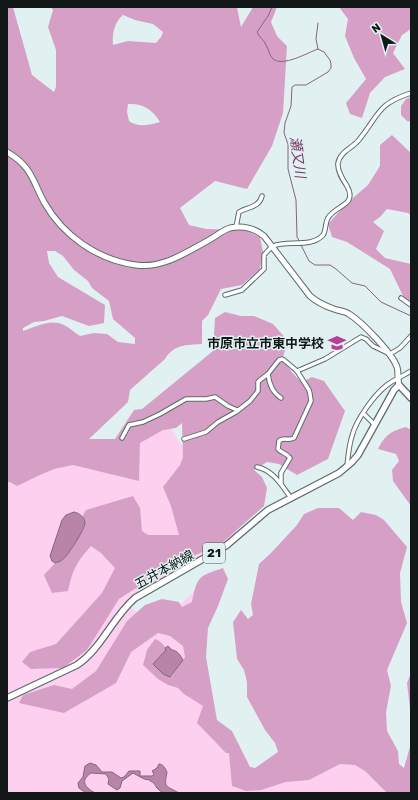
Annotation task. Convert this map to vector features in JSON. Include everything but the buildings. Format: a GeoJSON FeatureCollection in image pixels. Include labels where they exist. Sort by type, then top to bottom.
{"type":"FeatureCollection","features":[{"type":"Feature","properties":{"kind":"main road"},"geometry":{"type":"LineString","coordinates":[[7,152],[16,157],[25,165],[50,212],[72,237],[86,247],[118,262],[144,266],[160,264],[184,254],[225,230],[244,226],[255,229],[264,236],[310,296],[325,306],[349,314],[359,322],[390,354],[398,371],[397,378],[399,385],[411,398]]}},
{"type":"Feature","properties":{"kind":"main road","name":"五井本納線"},"geometry":{"type":"LineString","coordinates":[[7,698],[68,670],[84,660],[95,650],[123,609],[135,598],[227,546],[268,510],[332,477],[346,468],[358,455],[394,390],[399,385]]}},
{"type":"Feature","properties":{"kind":"street"},"geometry":{"type":"LineString","coordinates":[[225,295],[242,290],[252,282],[264,269],[264,255],[272,247],[314,241],[322,236],[328,217],[348,201],[350,196],[349,190],[339,169],[338,163],[341,156],[357,143],[382,108],[393,100],[411,93]]}},
{"type":"Feature","properties":{"kind":"street"},"geometry":{"type":"LineString","coordinates":[[236,227],[238,212],[252,207],[260,201],[262,196]]}},
{"type":"Feature","properties":{"kind":"street"},"geometry":{"type":"LineString","coordinates":[[401,298],[411,305]]}},
{"type":"Feature","properties":{"kind":"street"},"geometry":{"type":"LineString","coordinates":[[297,371],[325,358],[361,337],[366,339],[373,346],[390,354],[400,348],[411,336]]}},
{"type":"Feature","properties":{"kind":"street"},"geometry":{"type":"LineString","coordinates":[[184,440],[206,432],[255,396],[258,392],[258,382],[268,374],[279,360],[282,359],[297,371],[309,390],[311,401],[294,438],[291,440],[282,439],[278,441],[278,449],[280,452],[286,454],[290,458],[281,473],[280,483]]}},
{"type":"Feature","properties":{"kind":"street"},"geometry":{"type":"LineString","coordinates":[[346,468],[355,427],[380,392],[397,378],[411,371]]}},
{"type":"Feature","properties":{"kind":"street"},"geometry":{"type":"LineString","coordinates":[[268,374],[270,384],[274,388],[277,396],[281,398]]}},
{"type":"Feature","properties":{"kind":"street"},"geometry":{"type":"LineString","coordinates":[[122,438],[129,425],[143,422],[186,399],[206,399],[215,397],[237,410]]}},
{"type":"Feature","properties":{"kind":"street"},"geometry":{"type":"LineString","coordinates":[[364,414],[374,425]]}},
{"type":"Feature","properties":{"kind":"street"},"geometry":{"type":"LineString","coordinates":[[257,467],[261,468],[280,483],[291,498]]}},
{"type":"Feature","properties":{"kind":"shaded area"},"geometry":{"type":"Polygon","coordinates":[[[7,7],[13,7],[32,75],[54,92],[56,87],[56,50],[48,27],[53,10],[51,7],[237,7],[241,27],[253,7],[277,7],[271,22],[277,36],[287,46],[283,113],[272,146],[247,189],[215,181],[180,208],[189,225],[206,229],[245,230],[260,237],[263,252],[260,269],[242,285],[221,289],[208,315],[202,321],[202,344],[181,346],[172,350],[165,359],[130,390],[128,402],[89,439],[115,439],[134,410],[142,409],[213,351],[215,318],[225,312],[241,316],[254,316],[273,324],[288,341],[282,360],[296,377],[302,382],[312,377],[324,381],[345,411],[328,459],[297,475],[279,464],[267,462],[254,470],[262,477],[267,488],[264,506],[221,544],[172,565],[119,599],[87,650],[63,668],[31,669],[22,662],[30,652],[56,644],[102,593],[115,568],[101,553],[91,546],[76,567],[68,591],[52,593],[44,575],[57,561],[86,510],[133,496],[140,508],[142,531],[148,535],[179,535],[171,506],[163,487],[180,465],[183,457],[182,423],[176,428],[163,430],[140,443],[139,481],[73,465],[54,469],[17,486],[7,482],[7,7]],[[123,15],[114,29],[113,45],[128,41],[156,43],[161,37],[163,32],[153,24],[135,20],[123,15]],[[128,104],[127,112],[129,121],[137,125],[148,125],[160,122],[151,111],[143,106],[128,104]],[[47,251],[49,263],[58,277],[105,305],[104,323],[89,326],[62,316],[34,322],[23,328],[23,331],[54,322],[64,325],[80,336],[94,333],[107,334],[118,342],[135,344],[135,338],[113,319],[109,301],[92,288],[88,281],[74,270],[63,256],[55,251],[47,251]]]}},
{"type":"Feature","properties":{"kind":"shaded area"},"geometry":{"type":"Polygon","coordinates":[[[339,7],[411,7],[411,29],[402,35],[393,53],[405,69],[385,77],[370,93],[362,118],[350,114],[346,103],[366,79],[354,58],[345,36],[348,19],[339,7]]]}},
{"type":"Feature","properties":{"kind":"shaded area"},"geometry":{"type":"Polygon","coordinates":[[[411,97],[411,122],[407,121],[401,115],[401,106],[406,99],[411,97]]]}},
{"type":"Feature","properties":{"kind":"shaded area"},"geometry":{"type":"Polygon","coordinates":[[[392,135],[411,153],[411,215],[408,213],[387,209],[373,222],[384,231],[376,249],[385,258],[411,264],[411,304],[406,302],[390,269],[347,242],[332,237],[328,224],[346,204],[368,185],[380,166],[380,145],[392,135]]]}},
{"type":"Feature","properties":{"kind":"shaded area"},"geometry":{"type":"Polygon","coordinates":[[[165,419],[198,471],[219,516],[238,533],[126,603],[142,617],[173,612],[207,578],[199,634],[215,729],[247,780],[279,765],[369,763],[397,793],[7,793],[7,468],[87,451],[165,419]]]}},
{"type":"Feature","properties":{"kind":"shaded area"},"geometry":{"type":"Polygon","coordinates":[[[406,427],[411,430],[411,506],[393,481],[392,470],[399,461],[396,454],[378,449],[383,440],[389,434],[406,427]]]}},
{"type":"Feature","properties":{"kind":"shaded area"},"geometry":{"type":"Polygon","coordinates":[[[318,508],[339,508],[353,520],[361,512],[376,515],[384,520],[407,547],[400,573],[401,602],[407,623],[387,670],[391,686],[386,712],[387,731],[398,751],[399,764],[404,768],[411,743],[411,793],[387,793],[365,771],[355,765],[340,764],[309,780],[286,782],[261,790],[246,791],[232,786],[229,753],[226,753],[197,723],[203,706],[184,694],[178,688],[168,685],[158,679],[143,665],[147,650],[155,639],[164,645],[168,655],[171,677],[185,657],[183,646],[170,636],[158,633],[131,652],[116,683],[64,713],[19,703],[23,695],[54,685],[72,689],[96,671],[127,621],[145,605],[162,599],[179,602],[182,607],[192,602],[195,587],[200,579],[208,573],[223,568],[228,579],[208,628],[206,657],[217,720],[232,731],[250,767],[255,768],[278,752],[275,743],[265,730],[247,697],[247,682],[244,670],[237,659],[233,622],[241,610],[248,619],[253,615],[251,604],[259,564],[297,525],[304,514],[318,508]]]}},
{"type":"Feature","properties":{"kind":"shaded area"},"geometry":{"type":"Polygon","coordinates":[[[74,512],[82,517],[85,525],[68,554],[61,561],[55,563],[52,561],[50,556],[62,520],[66,515],[74,512]]]}},
{"type":"Feature","properties":{"kind":"shaded area"},"geometry":{"type":"Polygon","coordinates":[[[168,646],[177,652],[183,660],[170,677],[163,674],[153,664],[168,646]]]}},
{"type":"Feature","properties":{"kind":"shaded area"},"geometry":{"type":"Polygon","coordinates":[[[411,673],[411,717],[407,683],[411,673]]]}},
{"type":"Feature","properties":{"kind":"shaded area"},"geometry":{"type":"Polygon","coordinates":[[[90,763],[96,765],[102,772],[112,772],[121,778],[124,777],[129,771],[140,771],[140,776],[152,776],[154,774],[152,771],[160,764],[164,766],[167,772],[167,786],[179,793],[162,792],[150,780],[144,779],[133,773],[122,781],[120,788],[117,790],[108,784],[109,779],[106,774],[91,773],[85,779],[85,784],[95,793],[86,793],[79,788],[78,783],[83,777],[85,766],[90,763]]]}},
{"type":"Feature","properties":{"kind":"waterway","name":"瀬又川"},"geometry":{"type":"LineString","coordinates":[[272,7],[268,16],[257,32],[265,43],[273,59],[277,61],[289,60],[318,49],[324,52],[331,64],[331,68],[328,72],[306,85],[295,85],[292,87],[291,106],[285,123],[284,133],[288,144],[288,169],[296,200],[297,237],[300,242]]}},
{"type":"Feature","properties":{"kind":"waterway"},"geometry":{"type":"LineString","coordinates":[[318,23],[316,39],[318,49]]}},
{"type":"Feature","properties":{"kind":"waterway","name":"瀬又川"},"geometry":{"type":"LineString","coordinates":[[301,245],[309,261],[315,265],[330,265],[352,283],[365,286],[381,302],[411,316]]}},
{"type":"Feature","properties":{"kind":"place","name":"市原市立市東中学校"},"geometry":{"type":"Point","coordinates":[337,343]}}]}
